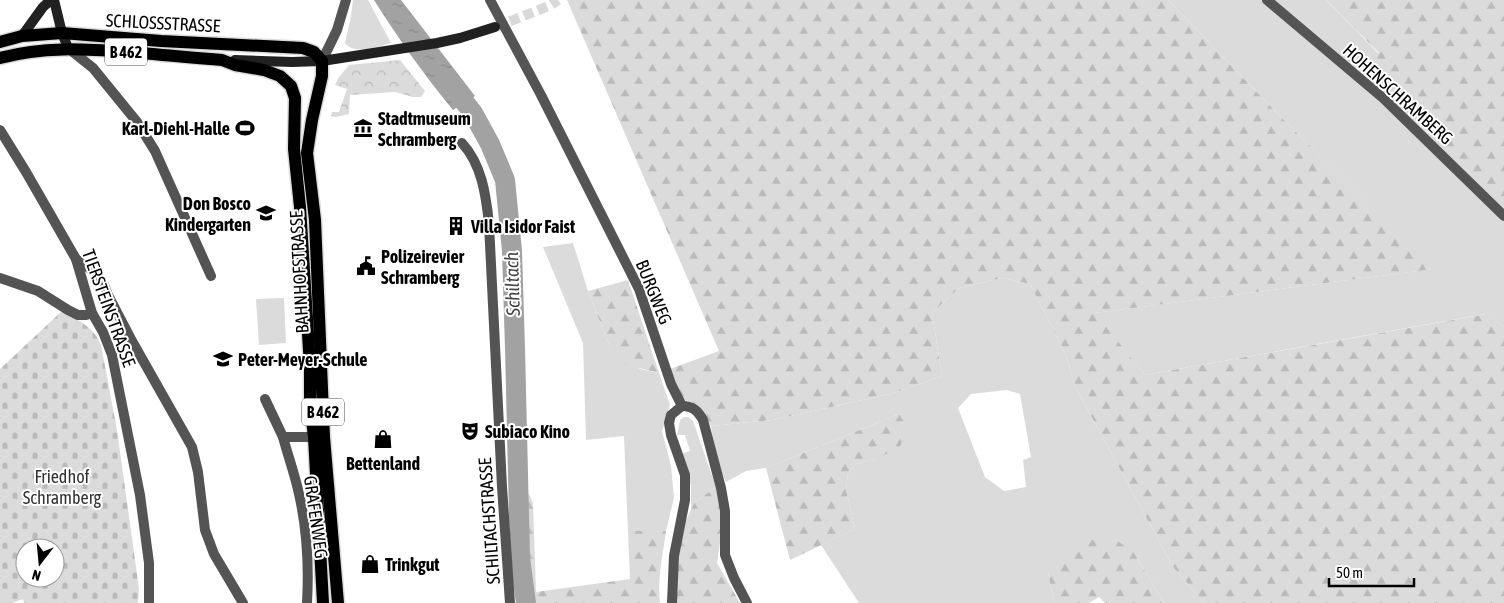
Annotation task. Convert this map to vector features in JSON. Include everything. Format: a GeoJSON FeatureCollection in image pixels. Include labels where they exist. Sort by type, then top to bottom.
{"type":"FeatureCollection","features":[{"type":"Feature","properties":{"kind":"main road"},"geometry":{"type":"LineString","coordinates":[[22,36],[43,7],[52,0],[68,48]]}},
{"type":"Feature","properties":{"kind":"main road","name":"SCHLOSSSTRASSE"},"geometry":{"type":"LineString","coordinates":[[68,48],[222,60],[322,61],[437,43],[495,27]]}},
{"type":"Feature","properties":{"kind":"main road","name":"SCHLOSSSTRASSE"},"geometry":{"type":"LineString","coordinates":[[22,36],[62,33],[161,41],[303,48],[314,52],[322,61]]}},
{"type":"Feature","properties":{"kind":"main road","name":"B 462"},"geometry":{"type":"LineString","coordinates":[[0,42],[22,36]]}},
{"type":"Feature","properties":{"kind":"main road","name":"B 462"},"geometry":{"type":"LineString","coordinates":[[0,58],[26,52],[68,48]]}},
{"type":"Feature","properties":{"kind":"main road","name":"BAHNHOFSTRASSE"},"geometry":{"type":"LineString","coordinates":[[222,60],[236,65],[264,70],[280,76],[292,86],[294,98],[294,149],[300,207],[310,366],[310,402],[329,477],[330,516],[338,603]]}},
{"type":"Feature","properties":{"kind":"main road","name":"BAHNHOFSTRASSE"},"geometry":{"type":"LineString","coordinates":[[322,61],[322,76],[307,153],[315,220],[323,603]]}},
{"type":"Feature","properties":{"kind":"street"},"geometry":{"type":"LineString","coordinates":[[322,61],[337,30],[346,0]]}},
{"type":"Feature","properties":{"kind":"street","name":"BURGWEG"},"geometry":{"type":"LineString","coordinates":[[490,0],[541,95],[639,289],[671,384],[682,406]]}},
{"type":"Feature","properties":{"kind":"street","name":"HOHENSCHRAMBERG"},"geometry":{"type":"LineString","coordinates":[[1267,0],[1383,98],[1504,216]]}},
{"type":"Feature","properties":{"kind":"street"},"geometry":{"type":"LineString","coordinates":[[68,48],[93,68],[136,122],[155,151],[211,276]]}},
{"type":"Feature","properties":{"kind":"street","name":"TIERSTEINSTRASSE"},"geometry":{"type":"LineString","coordinates":[[0,130],[76,259],[92,312],[103,332],[112,355],[138,486],[149,563],[149,603]]}},
{"type":"Feature","properties":{"kind":"street","name":"SCHILTACHSTRASSE"},"geometry":{"type":"LineString","coordinates":[[462,143],[471,154],[486,194],[510,603]]}},
{"type":"Feature","properties":{"kind":"street"},"geometry":{"type":"LineString","coordinates":[[76,259],[93,271],[104,285],[132,341],[192,447],[198,472],[205,530],[214,554],[243,603]]}},
{"type":"Feature","properties":{"kind":"street"},"geometry":{"type":"LineString","coordinates":[[0,278],[38,291],[78,315],[86,315],[92,312]]}},
{"type":"Feature","properties":{"kind":"street","name":"GRAFENWEG"},"geometry":{"type":"LineString","coordinates":[[265,399],[283,438],[299,494],[305,538],[308,603]]}},
{"type":"Feature","properties":{"kind":"street"},"geometry":{"type":"LineString","coordinates":[[672,603],[674,556],[685,500],[685,475],[671,435],[669,423],[671,416],[682,406],[694,409],[703,420],[721,488],[725,511],[725,555],[746,603]]}},
{"type":"Feature","properties":{"kind":"street"},"geometry":{"type":"LineString","coordinates":[[283,438],[319,437]]}},
{"type":"Feature","properties":{"kind":"green space"},"geometry":{"type":"Polygon","coordinates":[[[353,0],[368,0],[391,43],[373,48],[354,49],[345,43],[353,0]]]}},
{"type":"Feature","properties":{"kind":"green space"},"geometry":{"type":"Polygon","coordinates":[[[567,0],[1168,0],[1276,112],[1434,269],[1095,313],[1145,375],[1486,314],[1504,327],[1504,603],[1204,603],[1173,567],[1076,388],[1065,353],[1030,284],[1002,278],[959,288],[932,313],[942,376],[894,393],[773,420],[711,426],[700,409],[682,399],[670,369],[719,351],[567,0]]]}},
{"type":"Feature","properties":{"kind":"green space"},"geometry":{"type":"Polygon","coordinates":[[[1168,0],[1326,0],[1379,54],[1361,71],[1504,212],[1504,327],[1485,314],[1145,375],[1094,313],[1433,269],[1276,112],[1168,0]]]}},
{"type":"Feature","properties":{"kind":"green space"},"geometry":{"type":"Polygon","coordinates":[[[1326,0],[1504,0],[1504,212],[1360,71],[1379,53],[1326,0]]]}},
{"type":"Feature","properties":{"kind":"green space"},"geometry":{"type":"Polygon","coordinates":[[[400,60],[425,91],[421,97],[413,97],[395,92],[350,95],[349,114],[336,117],[331,116],[332,112],[339,112],[347,89],[335,85],[349,65],[400,60]]]}},
{"type":"Feature","properties":{"kind":"green space"},"geometry":{"type":"Polygon","coordinates":[[[573,243],[588,291],[610,347],[640,369],[659,373],[670,405],[662,431],[671,466],[674,498],[666,531],[628,531],[624,436],[586,440],[583,343],[543,247],[573,243]]]}},
{"type":"Feature","properties":{"kind":"green space"},"geometry":{"type":"Polygon","coordinates":[[[1002,278],[1030,284],[1065,353],[1076,388],[1173,567],[1204,603],[1164,603],[1134,553],[1048,573],[1054,603],[859,603],[821,545],[855,529],[846,490],[848,473],[857,463],[875,459],[899,414],[766,468],[746,471],[726,482],[716,455],[711,426],[773,420],[894,393],[942,376],[932,313],[959,288],[1002,278]],[[1007,390],[971,394],[958,408],[985,477],[1004,491],[1026,487],[1023,460],[1031,457],[1020,394],[1007,390]]]}},
{"type":"Feature","properties":{"kind":"green space"},"geometry":{"type":"Polygon","coordinates":[[[628,280],[659,373],[623,364],[610,347],[588,291],[628,280]]]}},
{"type":"Feature","properties":{"kind":"green space"},"geometry":{"type":"Polygon","coordinates":[[[284,298],[286,343],[259,345],[256,299],[284,298]]]}},
{"type":"Feature","properties":{"kind":"green space","name":"Friedhof Schramberg"},"geometry":{"type":"Polygon","coordinates":[[[62,311],[90,329],[101,345],[117,430],[139,589],[138,603],[24,603],[23,599],[12,603],[0,603],[0,369],[62,311]]]}},
{"type":"Feature","properties":{"kind":"green space"},"geometry":{"type":"Polygon","coordinates":[[[899,414],[906,426],[900,448],[875,459],[857,463],[848,473],[846,490],[855,529],[790,560],[766,468],[899,414]]]}},
{"type":"Feature","properties":{"kind":"green space"},"geometry":{"type":"Polygon","coordinates":[[[688,417],[693,421],[716,487],[694,503],[691,509],[691,486],[681,454],[690,451],[685,435],[677,435],[680,420],[688,417]]]}},
{"type":"Feature","properties":{"kind":"green space"},"geometry":{"type":"Polygon","coordinates":[[[716,487],[723,522],[717,563],[740,603],[675,603],[673,570],[683,527],[694,503],[716,487]]]}},
{"type":"Feature","properties":{"kind":"green space"},"geometry":{"type":"Polygon","coordinates":[[[523,494],[529,494],[533,503],[536,592],[630,579],[628,531],[666,531],[660,576],[660,603],[529,603],[523,494]]]}},
{"type":"Feature","properties":{"kind":"green space"},"geometry":{"type":"Polygon","coordinates":[[[1108,534],[1134,553],[1164,603],[1105,603],[1099,597],[1089,603],[1054,603],[1048,573],[1081,544],[1108,534]]]}},
{"type":"Feature","properties":{"kind":"water"},"geometry":{"type":"Polygon","coordinates":[[[374,0],[401,0],[475,96],[453,110],[412,56],[374,0]]]}},
{"type":"Feature","properties":{"kind":"waterway","name":"Schiltach"},"geometry":{"type":"LineString","coordinates":[[449,82],[473,113],[490,144],[505,180],[512,251],[520,558],[526,603]]}},
{"type":"Feature","properties":{"kind":"tunnel"},"geometry":{"type":"LineString","coordinates":[[496,27],[551,5],[558,0]]}},
{"type":"Feature","properties":{"kind":"place","name":"Karl-Diehl-Halle"},"geometry":{"type":"Point","coordinates":[245,128]}},
{"type":"Feature","properties":{"kind":"place","name":"Stadtmuseum Schramberg"},"geometry":{"type":"Point","coordinates":[363,128]}},
{"type":"Feature","properties":{"kind":"place","name":"Don Bosco Kindergarten"},"geometry":{"type":"Point","coordinates":[266,213]}},
{"type":"Feature","properties":{"kind":"place","name":"Villa Isidor Faist"},"geometry":{"type":"Point","coordinates":[456,226]}},
{"type":"Feature","properties":{"kind":"place","name":"Polizeirevier Schramberg"},"geometry":{"type":"Point","coordinates":[366,266]}},
{"type":"Feature","properties":{"kind":"place","name":"Peter-Meyer-Schule"},"geometry":{"type":"Point","coordinates":[223,359]}},
{"type":"Feature","properties":{"kind":"place","name":"Subiaco Kino"},"geometry":{"type":"Point","coordinates":[470,431]}},
{"type":"Feature","properties":{"kind":"place","name":"Bettenland"},"geometry":{"type":"Point","coordinates":[383,439]}},
{"type":"Feature","properties":{"kind":"place","name":"Trinkgut"},"geometry":{"type":"Point","coordinates":[370,564]}}]}
